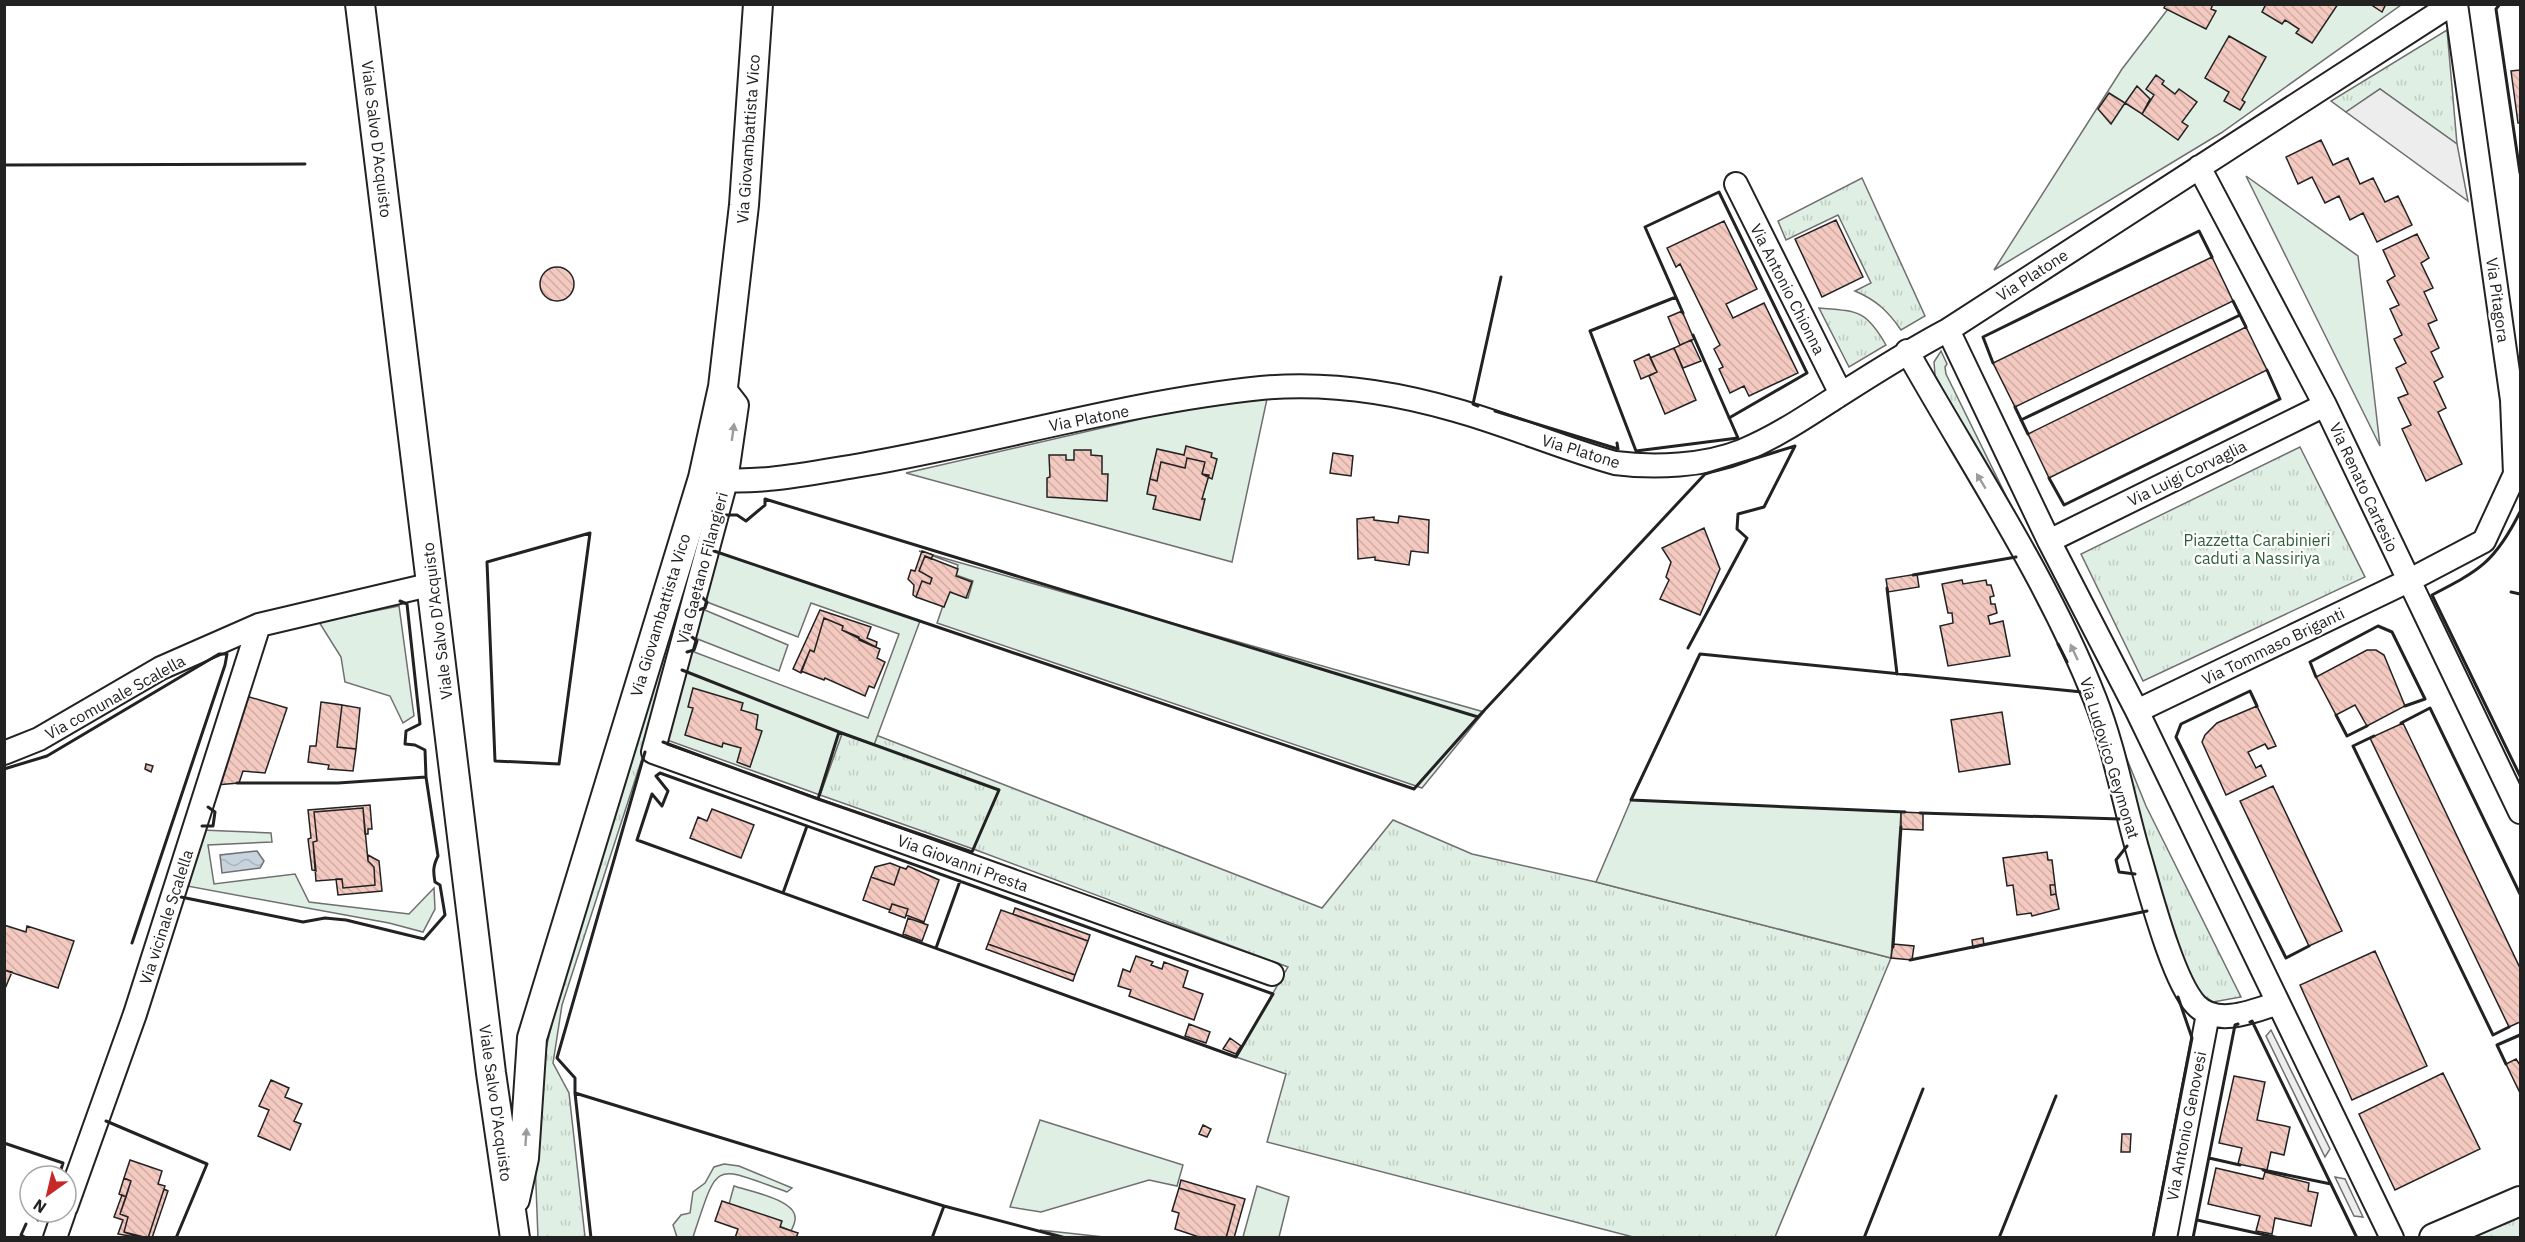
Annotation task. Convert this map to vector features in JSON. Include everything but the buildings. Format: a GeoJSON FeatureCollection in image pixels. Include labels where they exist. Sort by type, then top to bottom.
{"type":"FeatureCollection","features":[{"type":"Feature","properties":{"kind":"street","name":"Viale Salvo D'Acquisto"},"geometry":{"type":"LineString","coordinates":[[360,4],[433,584],[491,1073],[513,1226]]}},
{"type":"Feature","properties":{"kind":"street","name":"Via Giovambattista Vico"},"geometry":{"type":"LineString","coordinates":[[513,1226],[524,1158],[532,1038],[715,480],[744,205],[758,4]]}},
{"type":"Feature","properties":{"kind":"street","name":"Via Platone"},"geometry":{"type":"LineString","coordinates":[[715,480],[815,472],[923,454],[1057,424],[1193,398],[1263,388],[1328,386],[1376,391],[1455,410],[1615,463],[1638,466],[1681,465],[1740,452],[1784,431],[1907,351],[1948,330],[2454,4]]}},
{"type":"Feature","properties":{"kind":"street","name":"Via Pitagora"},"geometry":{"type":"LineString","coordinates":[[2408,581],[2484,541],[2514,474],[2512,400],[2454,4]]}},
{"type":"Feature","properties":{"kind":"street","name":"Via Renato Cartesio"},"geometry":{"type":"LineString","coordinates":[[2199,167],[2325,405],[2520,812]]}},
{"type":"Feature","properties":{"kind":"street","name":"Via Antonio Chionna"},"geometry":{"type":"LineString","coordinates":[[1736,184],[1841,394]]}},
{"type":"Feature","properties":{"kind":"street","name":"Via Ludovico Geymonat"},"geometry":{"type":"LineString","coordinates":[[1948,330],[2049,541],[2137,711],[2392,1238]]}},
{"type":"Feature","properties":{"kind":"street","name":"Via Ludovico Geymonat"},"geometry":{"type":"LineString","coordinates":[[1907,351],[2045,592],[2076,653],[2103,726],[2156,911],[2188,994],[2195,1004],[2208,1014]]}},
{"type":"Feature","properties":{"kind":"street","name":"Via Luigi Corvaglia"},"geometry":{"type":"LineString","coordinates":[[2049,541],[2325,405]]}},
{"type":"Feature","properties":{"kind":"street","name":"Via Gaetano Filangieri"},"geometry":{"type":"LineString","coordinates":[[653,752],[715,480]]}},
{"type":"Feature","properties":{"kind":"street","name":"Via Tommaso Briganti"},"geometry":{"type":"LineString","coordinates":[[2137,711],[2408,581]]}},
{"type":"Feature","properties":{"kind":"street","name":"Via comunale Scalella"},"geometry":{"type":"LineString","coordinates":[[4,753],[39,739],[161,668],[259,625],[433,584]]}},
{"type":"Feature","properties":{"kind":"street","name":"Via vicinale Scalella"},"geometry":{"type":"LineString","coordinates":[[78,1173],[135,1014],[259,625]]}},
{"type":"Feature","properties":{"kind":"street","name":"Via Giovanni Presta"},"geometry":{"type":"LineString","coordinates":[[653,752],[1272,974]]}},
{"type":"Feature","properties":{"kind":"street"},"geometry":{"type":"LineString","coordinates":[[2208,1014],[2222,1016],[2242,1014],[2278,1003]]}},
{"type":"Feature","properties":{"kind":"street","name":"Via Antonio Genovesi"},"geometry":{"type":"LineString","coordinates":[[2165,1238],[2208,1014]]}},
{"type":"Feature","properties":{"kind":"street"},"geometry":{"type":"LineString","coordinates":[[491,1073],[519,1061],[532,1038]]}},
{"type":"Feature","properties":{"kind":"street"},"geometry":{"type":"LineString","coordinates":[[2434,1238],[2520,1201]]}},
{"type":"Feature","properties":{"kind":"green space"},"geometry":{"type":"Polygon","coordinates":[[[2171,5],[2401,5],[2221,133],[1994,270],[2122,69],[2171,5]]]}},
{"type":"Feature","properties":{"kind":"green space"},"geometry":{"type":"Polygon","coordinates":[[[2447,30],[2457,144],[2380,89],[2346,112],[2331,101],[2447,30]]]}},
{"type":"Feature","properties":{"kind":"green space"},"geometry":{"type":"Polygon","coordinates":[[[2246,176],[2358,256],[2380,446],[2246,176]]]}},
{"type":"Feature","properties":{"kind":"green space"},"geometry":{"type":"Polygon","coordinates":[[[1862,178],[1925,316],[1901,330],[1881,307],[1855,291],[1871,283],[1838,215],[1786,240],[1778,221],[1862,178]]]}},
{"type":"Feature","properties":{"kind":"green space"},"geometry":{"type":"Polygon","coordinates":[[[1819,308],[1860,314],[1873,325],[1886,345],[1849,367],[1819,308]]]}},
{"type":"Feature","properties":{"kind":"green space"},"geometry":{"type":"Polygon","coordinates":[[[1941,351],[1947,364],[1946,374],[2047,579],[1935,375],[1934,362],[1941,351]]]}},
{"type":"Feature","properties":{"kind":"green space"},"geometry":{"type":"Polygon","coordinates":[[[1251,398],[1267,399],[1232,562],[906,473],[1206,404],[1251,398]]]}},
{"type":"Feature","properties":{"kind":"green space","name":"Piazzetta Carabinieri caduti a Nassiriya"},"geometry":{"type":"Polygon","coordinates":[[[2300,447],[2365,577],[2143,681],[2081,554],[2300,447]]]}},
{"type":"Feature","properties":{"kind":"green space"},"geometry":{"type":"Polygon","coordinates":[[[713,500],[650,734],[562,1005],[553,1063],[569,1093],[585,1237],[538,1238],[535,1160],[544,1058],[555,1009],[667,631],[713,500]]]}},
{"type":"Feature","properties":{"kind":"green space"},"geometry":{"type":"Polygon","coordinates":[[[714,551],[920,621],[874,745],[842,734],[820,795],[667,740],[689,650],[868,718],[899,634],[811,603],[798,637],[707,602],[703,599],[714,551]]]}},
{"type":"Feature","properties":{"kind":"green space"},"geometry":{"type":"Polygon","coordinates":[[[919,551],[1484,712],[1422,788],[937,623],[948,591],[968,598],[973,581],[956,575],[958,565],[919,551]]]}},
{"type":"Feature","properties":{"kind":"green space"},"geometry":{"type":"Polygon","coordinates":[[[399,606],[414,716],[403,723],[390,696],[345,682],[341,657],[319,622],[399,606]]]}},
{"type":"Feature","properties":{"kind":"green space"},"geometry":{"type":"Polygon","coordinates":[[[700,608],[788,645],[779,671],[690,636],[700,608]]]}},
{"type":"Feature","properties":{"kind":"green space"},"geometry":{"type":"Polygon","coordinates":[[[845,723],[1322,908],[1393,820],[1472,854],[1596,882],[1891,958],[1775,1237],[1633,1237],[1267,1142],[1286,1074],[1236,1057],[1288,967],[976,850],[820,795],[845,723]]]}},
{"type":"Feature","properties":{"kind":"green space"},"geometry":{"type":"Polygon","coordinates":[[[2120,742],[2146,806],[2241,997],[2213,1002],[2197,992],[2164,915],[2120,742]]]}},
{"type":"Feature","properties":{"kind":"green space"},"geometry":{"type":"Polygon","coordinates":[[[1631,800],[1901,812],[1891,958],[1596,882],[1631,800]]]}},
{"type":"Feature","properties":{"kind":"green space"},"geometry":{"type":"Polygon","coordinates":[[[201,830],[271,833],[272,842],[208,845],[214,884],[295,874],[309,902],[409,914],[434,888],[435,909],[423,932],[389,923],[187,886],[201,830]]]}},
{"type":"Feature","properties":{"kind":"green space"},"geometry":{"type":"Polygon","coordinates":[[[1040,1120],[1183,1165],[1177,1186],[1149,1180],[1041,1212],[1010,1207],[1040,1120]]]}},
{"type":"Feature","properties":{"kind":"green space"},"geometry":{"type":"Polygon","coordinates":[[[724,1164],[739,1166],[792,1188],[787,1192],[744,1177],[731,1174],[722,1175],[714,1181],[708,1193],[693,1237],[677,1237],[673,1225],[681,1215],[690,1213],[693,1192],[705,1183],[714,1167],[724,1164]]]}},
{"type":"Feature","properties":{"kind":"green space"},"geometry":{"type":"Polygon","coordinates":[[[734,1186],[787,1205],[795,1217],[791,1231],[729,1204],[734,1186]]]}},
{"type":"Feature","properties":{"kind":"green space"},"geometry":{"type":"Polygon","coordinates":[[[1257,1186],[1289,1197],[1279,1237],[1243,1237],[1257,1186]]]}},
{"type":"Feature","properties":{"kind":"green space"},"geometry":{"type":"Polygon","coordinates":[[[2520,1216],[2520,1237],[2472,1237],[2520,1216]]]}},
{"type":"Feature","properties":{"kind":"green space"},"geometry":{"type":"Polygon","coordinates":[[[1040,1230],[1104,1237],[1065,1237],[1040,1230]]]}},
{"type":"Feature","properties":{"kind":"shaded area"},"geometry":{"type":"Polygon","coordinates":[[[2380,89],[2457,144],[2468,201],[2346,112],[2380,89]]]}},
{"type":"Feature","properties":{"kind":"shaded area"},"geometry":{"type":"Polygon","coordinates":[[[2271,1030],[2330,1149],[2325,1157],[2266,1036],[2271,1030]]]}},
{"type":"Feature","properties":{"kind":"shaded area"},"geometry":{"type":"Polygon","coordinates":[[[2335,1177],[2345,1179],[2363,1217],[2354,1216],[2335,1177]]]}},
{"type":"Feature","properties":{"kind":"water"},"geometry":{"type":"Polygon","coordinates":[[[257,851],[264,861],[260,868],[222,873],[220,855],[257,851]]]}},
{"type":"Feature","properties":{"kind":"wall"},"geometry":{"type":"LineString","coordinates":[[2500,4],[2496,9],[2520,173]]}},
{"type":"Feature","properties":{"kind":"wall"},"geometry":{"type":"LineString","coordinates":[[4,165],[305,164]]}},
{"type":"Feature","properties":{"kind":"wall"},"geometry":{"type":"LineString","coordinates":[[1683,313],[1645,227],[1719,192],[1807,373],[1729,418]]}},
{"type":"Feature","properties":{"kind":"wall"},"geometry":{"type":"LineString","coordinates":[[1993,363],[1983,337],[2199,231],[2212,257]]}},
{"type":"Feature","properties":{"kind":"wall"},"geometry":{"type":"LineString","coordinates":[[1478,406],[1473,404],[1501,277]]}},
{"type":"Feature","properties":{"kind":"wall"},"geometry":{"type":"LineString","coordinates":[[1676,297],[1590,331],[1636,451],[1738,438],[1693,335]]}},
{"type":"Feature","properties":{"kind":"wall"},"geometry":{"type":"LineString","coordinates":[[2233,301],[2246,327]]}},
{"type":"Feature","properties":{"kind":"wall"},"geometry":{"type":"LineString","coordinates":[[2021,420],[2240,315]]}},
{"type":"Feature","properties":{"kind":"wall"},"geometry":{"type":"LineString","coordinates":[[2049,478],[2064,505],[2280,399],[2267,370]]}},
{"type":"Feature","properties":{"kind":"wall"},"geometry":{"type":"LineString","coordinates":[[2015,407],[2028,434]]}},
{"type":"Feature","properties":{"kind":"wall"},"geometry":{"type":"LineString","coordinates":[[1495,411],[1618,449],[1617,443]]}},
{"type":"Feature","properties":{"kind":"wall"},"geometry":{"type":"LineString","coordinates":[[1478,717],[1705,474],[1795,446],[1764,507],[1738,514],[1737,529],[1747,538],[1688,648]]}},
{"type":"Feature","properties":{"kind":"wall"},"geometry":{"type":"LineString","coordinates":[[714,551],[1414,789],[1478,717],[765,499],[765,505],[746,521],[737,515],[726,515]]}},
{"type":"Feature","properties":{"kind":"wall"},"geometry":{"type":"LineString","coordinates":[[2520,512],[2502,543],[2485,563],[2462,579],[2432,595],[2520,776]]}},
{"type":"Feature","properties":{"kind":"wall"},"geometry":{"type":"LineString","coordinates":[[590,533],[559,764],[495,761],[487,562],[590,533]]}},
{"type":"Feature","properties":{"kind":"wall"},"geometry":{"type":"LineString","coordinates":[[1913,575],[2016,557]]}},
{"type":"Feature","properties":{"kind":"wall"},"geometry":{"type":"LineString","coordinates":[[1887,588],[1897,674]]}},
{"type":"Feature","properties":{"kind":"wall"},"geometry":{"type":"LineString","coordinates":[[2511,592],[2520,594]]}},
{"type":"Feature","properties":{"kind":"wall"},"geometry":{"type":"LineString","coordinates":[[698,610],[705,608],[707,602],[702,597]]}},
{"type":"Feature","properties":{"kind":"wall"},"geometry":{"type":"LineString","coordinates":[[181,897],[303,922],[325,918],[346,920],[424,939],[445,915],[440,885],[435,882],[434,875],[434,866],[438,856],[426,777],[425,750],[415,745],[405,744],[406,731],[420,724],[407,604],[400,601]]}},
{"type":"Feature","properties":{"kind":"wall"},"geometry":{"type":"LineString","coordinates":[[2316,677],[2310,662],[2378,626],[2392,632],[2425,699],[2405,706]]}},
{"type":"Feature","properties":{"kind":"wall"},"geometry":{"type":"LineString","coordinates":[[687,652],[694,650],[697,641],[692,637]]}},
{"type":"Feature","properties":{"kind":"wall"},"geometry":{"type":"LineString","coordinates":[[2058,644],[2067,662]]}},
{"type":"Feature","properties":{"kind":"wall"},"geometry":{"type":"LineString","coordinates":[[4,769],[47,756],[219,654],[227,654],[132,943]]}},
{"type":"Feature","properties":{"kind":"wall"},"geometry":{"type":"LineString","coordinates":[[1905,812],[1631,800],[1700,654],[2082,692]]}},
{"type":"Feature","properties":{"kind":"wall"},"geometry":{"type":"LineString","coordinates":[[682,670],[839,732],[999,790],[972,852],[818,799]]}},
{"type":"Feature","properties":{"kind":"wall"},"geometry":{"type":"LineString","coordinates":[[2257,706],[2250,691],[2181,724],[2176,737],[2286,958],[2309,946]]}},
{"type":"Feature","properties":{"kind":"wall"},"geometry":{"type":"LineString","coordinates":[[2401,723],[2430,708],[2520,894]]}},
{"type":"Feature","properties":{"kind":"wall"},"geometry":{"type":"LineString","coordinates":[[2336,715],[2347,736],[2367,726]]}},
{"type":"Feature","properties":{"kind":"wall"},"geometry":{"type":"LineString","coordinates":[[663,742],[818,799],[839,732]]}},
{"type":"Feature","properties":{"kind":"wall"},"geometry":{"type":"LineString","coordinates":[[2374,736],[2353,746],[2493,1035],[2509,1027]]}},
{"type":"Feature","properties":{"kind":"wall"},"geometry":{"type":"LineString","coordinates":[[575,1093],[575,1078],[557,1058],[645,752]]}},
{"type":"Feature","properties":{"kind":"wall"},"geometry":{"type":"LineString","coordinates":[[660,773],[1273,994],[1236,1057],[637,840],[652,794],[662,806],[668,791],[656,776],[660,773]]}},
{"type":"Feature","properties":{"kind":"wall"},"geometry":{"type":"LineString","coordinates":[[237,783],[338,783],[426,777]]}},
{"type":"Feature","properties":{"kind":"wall"},"geometry":{"type":"LineString","coordinates":[[202,826],[213,826],[215,812],[208,807]]}},
{"type":"Feature","properties":{"kind":"wall"},"geometry":{"type":"LineString","coordinates":[[1920,813],[2120,819]]}},
{"type":"Feature","properties":{"kind":"wall"},"geometry":{"type":"LineString","coordinates":[[783,893],[807,826]]}},
{"type":"Feature","properties":{"kind":"wall"},"geometry":{"type":"LineString","coordinates":[[1893,947],[1901,827]]}},
{"type":"Feature","properties":{"kind":"wall"},"geometry":{"type":"LineString","coordinates":[[2127,846],[2116,860],[2119,872],[2135,874]]}},
{"type":"Feature","properties":{"kind":"wall"},"geometry":{"type":"LineString","coordinates":[[936,948],[960,881]]}},
{"type":"Feature","properties":{"kind":"wall"},"geometry":{"type":"LineString","coordinates":[[1910,960],[2147,911]]}},
{"type":"Feature","properties":{"kind":"wall"},"geometry":{"type":"LineString","coordinates":[[2153,1238],[2192,1038],[2178,997]]}},
{"type":"Feature","properties":{"kind":"wall"},"geometry":{"type":"LineString","coordinates":[[2250,1022],[2252,1021],[2357,1238]]}},
{"type":"Feature","properties":{"kind":"wall"},"geometry":{"type":"LineString","coordinates":[[2193,1238],[2235,1025],[2238,1024]]}},
{"type":"Feature","properties":{"kind":"wall"},"geometry":{"type":"LineString","coordinates":[[2506,1064],[2497,1045],[2520,1035]]}},
{"type":"Feature","properties":{"kind":"wall"},"geometry":{"type":"LineString","coordinates":[[1864,1238],[1923,1089]]}},
{"type":"Feature","properties":{"kind":"wall"},"geometry":{"type":"LineString","coordinates":[[591,1238],[575,1093],[944,1206]]}},
{"type":"Feature","properties":{"kind":"wall"},"geometry":{"type":"LineString","coordinates":[[1999,1238],[2056,1096]]}},
{"type":"Feature","properties":{"kind":"wall"},"geometry":{"type":"LineString","coordinates":[[106,1121],[207,1164],[176,1238]]}},
{"type":"Feature","properties":{"kind":"wall"},"geometry":{"type":"LineString","coordinates":[[4,1143],[63,1164]]}},
{"type":"Feature","properties":{"kind":"wall"},"geometry":{"type":"LineString","coordinates":[[2209,1158],[2240,1165]]}},
{"type":"Feature","properties":{"kind":"wall"},"geometry":{"type":"LineString","coordinates":[[2263,1170],[2331,1184]]}},
{"type":"Feature","properties":{"kind":"wall"},"geometry":{"type":"LineString","coordinates":[[932,1238],[944,1206],[1065,1238]]}},
{"type":"Feature","properties":{"kind":"wall"},"geometry":{"type":"LineString","coordinates":[[2197,1220],[2279,1238]]}},
{"type":"Feature","properties":{"kind":"wall"},"geometry":{"type":"LineString","coordinates":[[26,1224],[21,1235],[26,1238]]}}]}
